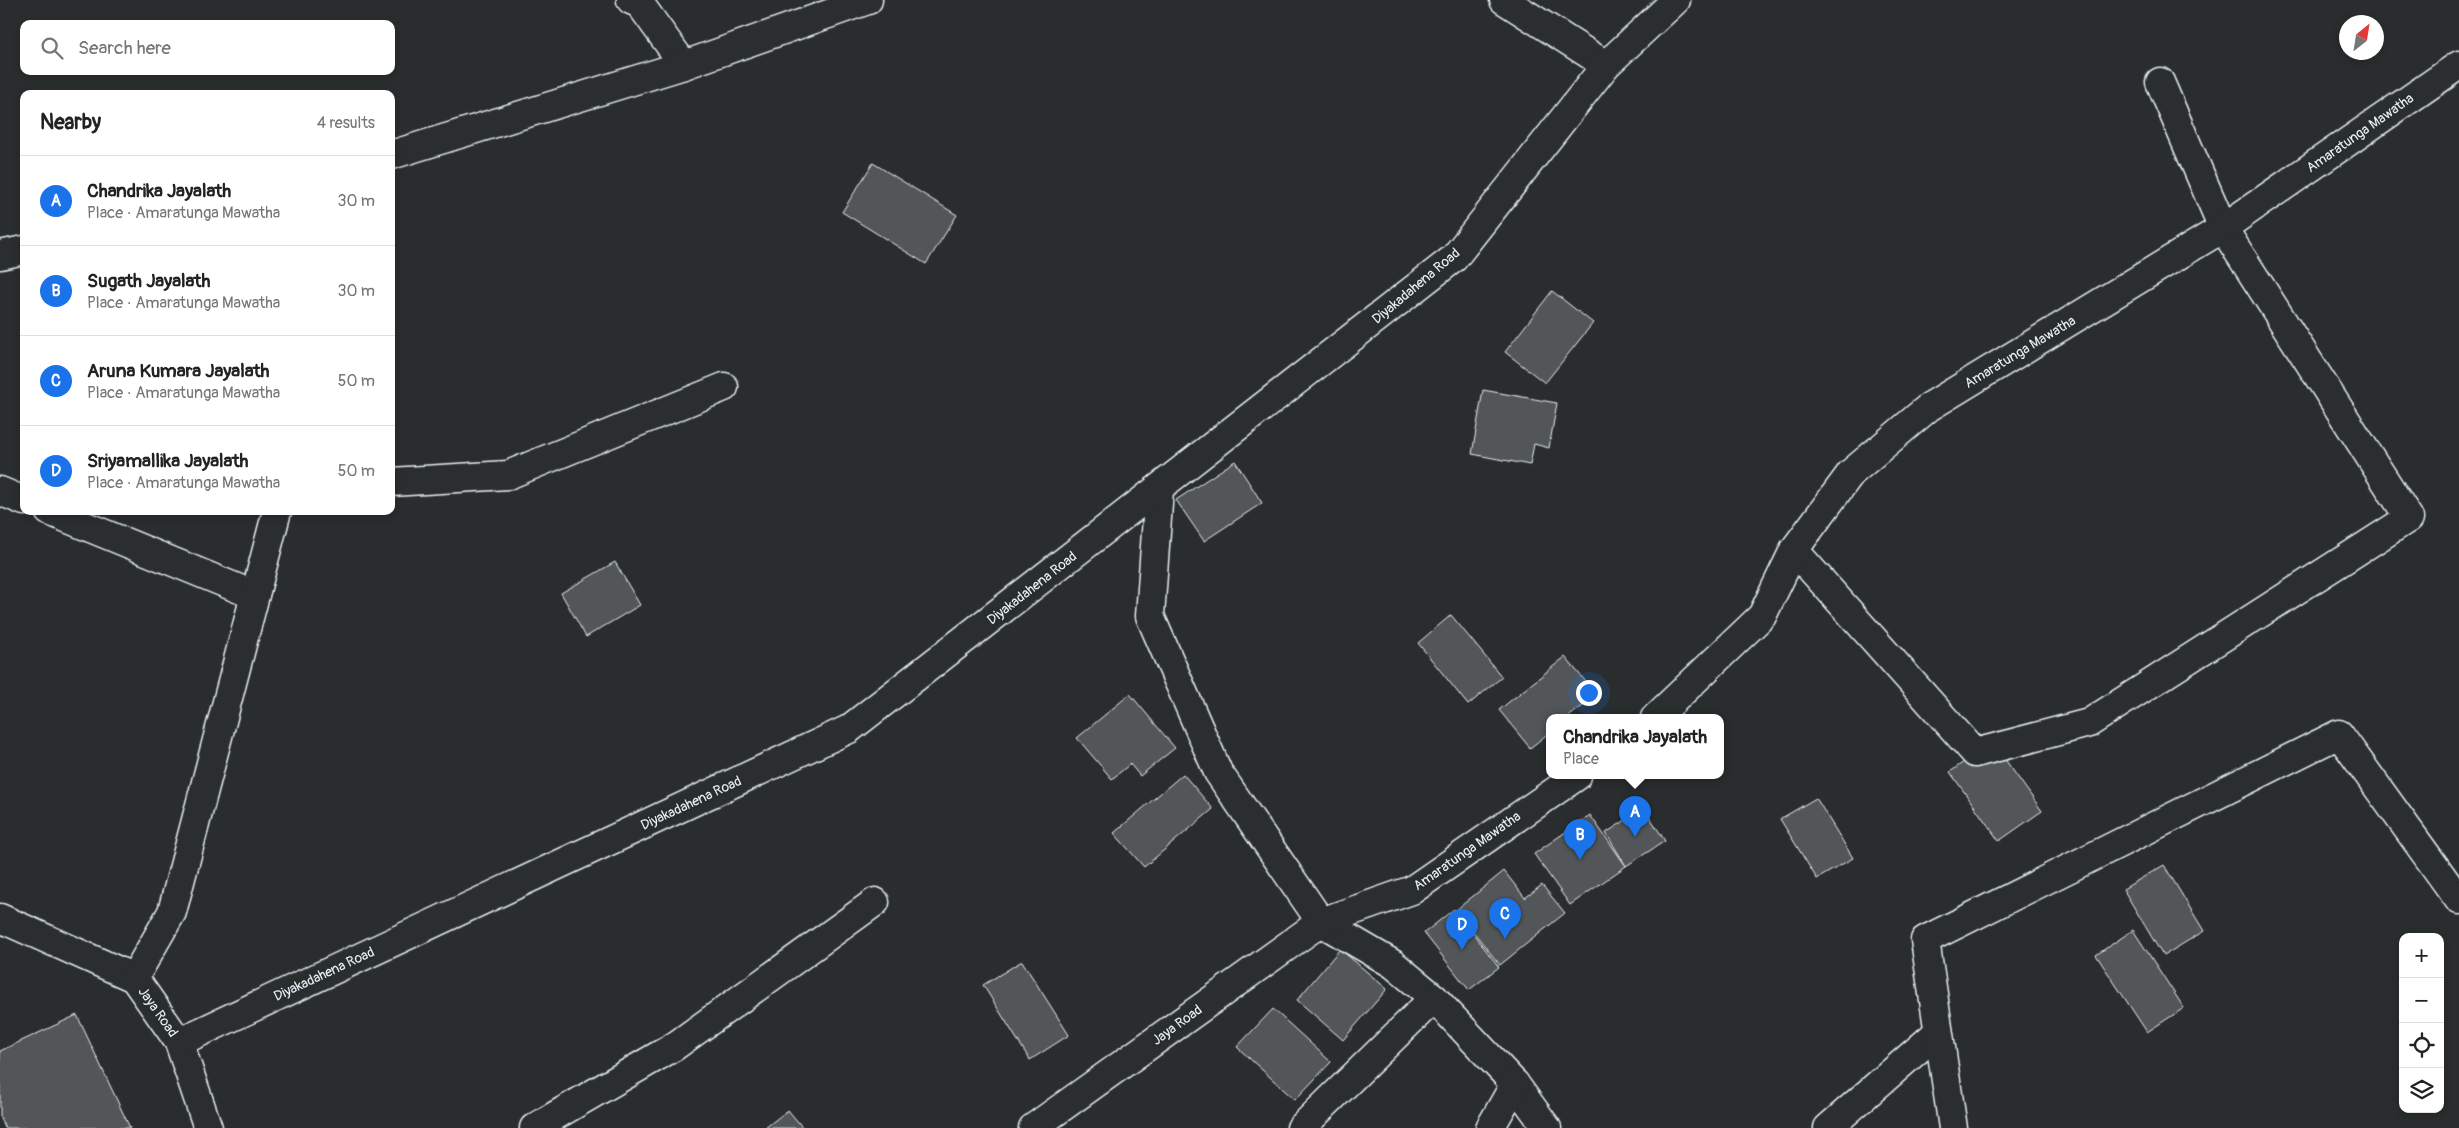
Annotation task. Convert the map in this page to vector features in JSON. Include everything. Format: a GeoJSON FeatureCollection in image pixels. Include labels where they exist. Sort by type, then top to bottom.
{"type":"FeatureCollection","features":[{"type":"Feature","properties":{"kind":"street"},"geometry":{"type":"LineString","coordinates":[[631,0],[640,4],[684,65]]}},
{"type":"Feature","properties":{"kind":"street"},"geometry":{"type":"LineString","coordinates":[[395,154],[684,65],[868,0]]}},
{"type":"Feature","properties":{"kind":"street"},"geometry":{"type":"LineString","coordinates":[[1504,0],[1606,65]]}},
{"type":"Feature","properties":{"kind":"street","name":"Diyakadahena Road"},"geometry":{"type":"LineString","coordinates":[[179,1042],[849,729],[1159,490],[1454,258],[1606,65],[1676,0]]}},
{"type":"Feature","properties":{"kind":"street","name":"Amaratunga Mawatha"},"geometry":{"type":"LineString","coordinates":[[1659,714],[1762,616],[1794,550],[1851,473],[1929,407],[2223,228],[2459,65]]}},
{"type":"Feature","properties":{"kind":"street"},"geometry":{"type":"LineString","coordinates":[[1794,550],[1975,753],[2089,723],[2409,518],[2223,228],[2160,82]]}},
{"type":"Feature","properties":{"kind":"street"},"geometry":{"type":"LineString","coordinates":[[0,255],[20,251]]}},
{"type":"Feature","properties":{"kind":"street"},"geometry":{"type":"LineString","coordinates":[[395,482],[508,475],[724,388]]}},
{"type":"Feature","properties":{"kind":"street"},"geometry":{"type":"LineString","coordinates":[[1159,490],[1150,616],[1218,772],[1322,922],[1393,964],[1434,998],[1515,1084],[1547,1128]]}},
{"type":"Feature","properties":{"kind":"street"},"geometry":{"type":"LineString","coordinates":[[0,491],[20,499]]}},
{"type":"Feature","properties":{"kind":"street"},"geometry":{"type":"LineString","coordinates":[[59,515],[254,594]]}},
{"type":"Feature","properties":{"kind":"street"},"geometry":{"type":"LineString","coordinates":[[134,978],[172,912],[276,515]]}},
{"type":"Feature","properties":{"kind":"street"},"geometry":{"type":"LineString","coordinates":[[1953,1128],[1925,940],[2339,734],[2459,900]]}},
{"type":"Feature","properties":{"kind":"street","name":"Amaratunga Mawatha"},"geometry":{"type":"LineString","coordinates":[[1322,922],[1412,890],[1572,779]]}},
{"type":"Feature","properties":{"kind":"street"},"geometry":{"type":"LineString","coordinates":[[534,1128],[675,1046],[875,902]]}},
{"type":"Feature","properties":{"kind":"street","name":"Jaya Road"},"geometry":{"type":"LineString","coordinates":[[0,918],[134,978],[179,1042],[208,1128]]}},
{"type":"Feature","properties":{"kind":"street","name":"Jaya Road"},"geometry":{"type":"LineString","coordinates":[[1033,1128],[1322,922]]}},
{"type":"Feature","properties":{"kind":"street"},"geometry":{"type":"LineString","coordinates":[[1301,1128],[1434,998]]}},
{"type":"Feature","properties":{"kind":"street"},"geometry":{"type":"LineString","coordinates":[[1828,1128],[1938,1032]]}},
{"type":"Feature","properties":{"kind":"street"},"geometry":{"type":"LineString","coordinates":[[1490,1128],[1515,1084]]}},
{"type":"Feature","properties":{"kind":"building"},"geometry":{"type":"Polygon","coordinates":[[[873,163],[957,215],[926,264],[842,212],[873,163]]]}},
{"type":"Feature","properties":{"kind":"building"},"geometry":{"type":"Polygon","coordinates":[[[1552,291],[1593,323],[1545,383],[1505,352],[1552,291]]]}},
{"type":"Feature","properties":{"kind":"building"},"geometry":{"type":"Polygon","coordinates":[[[1483,390],[1557,403],[1549,448],[1534,444],[1530,465],[1472,454],[1483,390]]]}},
{"type":"Feature","properties":{"kind":"building"},"geometry":{"type":"Polygon","coordinates":[[[1235,461],[1262,503],[1204,541],[1176,500],[1235,461]]]}},
{"type":"Feature","properties":{"kind":"building"},"geometry":{"type":"Polygon","coordinates":[[[615,562],[640,605],[586,637],[561,593],[615,562]]]}},
{"type":"Feature","properties":{"kind":"building"},"geometry":{"type":"Polygon","coordinates":[[[1451,615],[1502,677],[1468,705],[1418,643],[1451,615]]]}},
{"type":"Feature","properties":{"kind":"building"},"geometry":{"type":"Polygon","coordinates":[[[1565,657],[1597,695],[1572,714],[1546,714],[1546,735],[1530,748],[1499,710],[1565,657]]]}},
{"type":"Feature","properties":{"kind":"building"},"geometry":{"type":"Polygon","coordinates":[[[1130,694],[1175,748],[1140,776],[1130,764],[1112,779],[1077,738],[1130,694]]]}},
{"type":"Feature","properties":{"kind":"building"},"geometry":{"type":"Polygon","coordinates":[[[1999,751],[2042,811],[1999,841],[1950,772],[1968,759],[1999,751]]]}},
{"type":"Feature","properties":{"kind":"building"},"geometry":{"type":"Polygon","coordinates":[[[1183,774],[1213,809],[1144,867],[1114,833],[1183,774]]]}},
{"type":"Feature","properties":{"kind":"building"},"geometry":{"type":"Polygon","coordinates":[[[1816,798],[1853,858],[1817,879],[1780,819],[1816,798]]]}},
{"type":"Feature","properties":{"kind":"building"},"geometry":{"type":"Polygon","coordinates":[[[1644,808],[1665,841],[1626,866],[1606,833],[1644,808]]]}},
{"type":"Feature","properties":{"kind":"building"},"geometry":{"type":"Polygon","coordinates":[[[1590,815],[1626,866],[1570,905],[1534,854],[1590,815]]]}},
{"type":"Feature","properties":{"kind":"building"},"geometry":{"type":"Polygon","coordinates":[[[2164,865],[2204,931],[2163,956],[2123,889],[2164,865]]]}},
{"type":"Feature","properties":{"kind":"building"},"geometry":{"type":"Polygon","coordinates":[[[1504,871],[1525,898],[1542,885],[1565,913],[1500,965],[1456,910],[1504,871]]]}},
{"type":"Feature","properties":{"kind":"building"},"geometry":{"type":"Polygon","coordinates":[[[1454,909],[1499,967],[1469,990],[1424,933],[1454,909]]]}},
{"type":"Feature","properties":{"kind":"building"},"geometry":{"type":"Polygon","coordinates":[[[2133,930],[2184,1008],[2147,1032],[2096,955],[2133,930]]]}},
{"type":"Feature","properties":{"kind":"building"},"geometry":{"type":"Polygon","coordinates":[[[1340,949],[1387,989],[1343,1040],[1297,1000],[1340,949]]]}},
{"type":"Feature","properties":{"kind":"building"},"geometry":{"type":"Polygon","coordinates":[[[1022,961],[1069,1035],[1030,1060],[983,985],[1022,961]]]}},
{"type":"Feature","properties":{"kind":"building"},"geometry":{"type":"Polygon","coordinates":[[[1273,1009],[1331,1062],[1295,1100],[1237,1047],[1273,1009]]]}},
{"type":"Feature","properties":{"kind":"building"},"geometry":{"type":"Polygon","coordinates":[[[77,1015],[130,1128],[5,1128],[0,1116],[0,1051],[77,1015]]]}},
{"type":"Feature","properties":{"kind":"building"},"geometry":{"type":"Polygon","coordinates":[[[788,1110],[803,1128],[765,1128],[788,1110]]]}},
{"type":"Feature","properties":{"kind":"place","name":"Chandrika Jayalath"},"geometry":{"type":"Point","coordinates":[1635,837]}},
{"type":"Feature","properties":{"kind":"place","name":"Sugath Jayalath"},"geometry":{"type":"Point","coordinates":[1580,860]}},
{"type":"Feature","properties":{"kind":"place","name":"Aruna Kumara Jayalath"},"geometry":{"type":"Point","coordinates":[1505,939]}},
{"type":"Feature","properties":{"kind":"place","name":"Sriyamallika Jayalath"},"geometry":{"type":"Point","coordinates":[1462,950]}}]}
